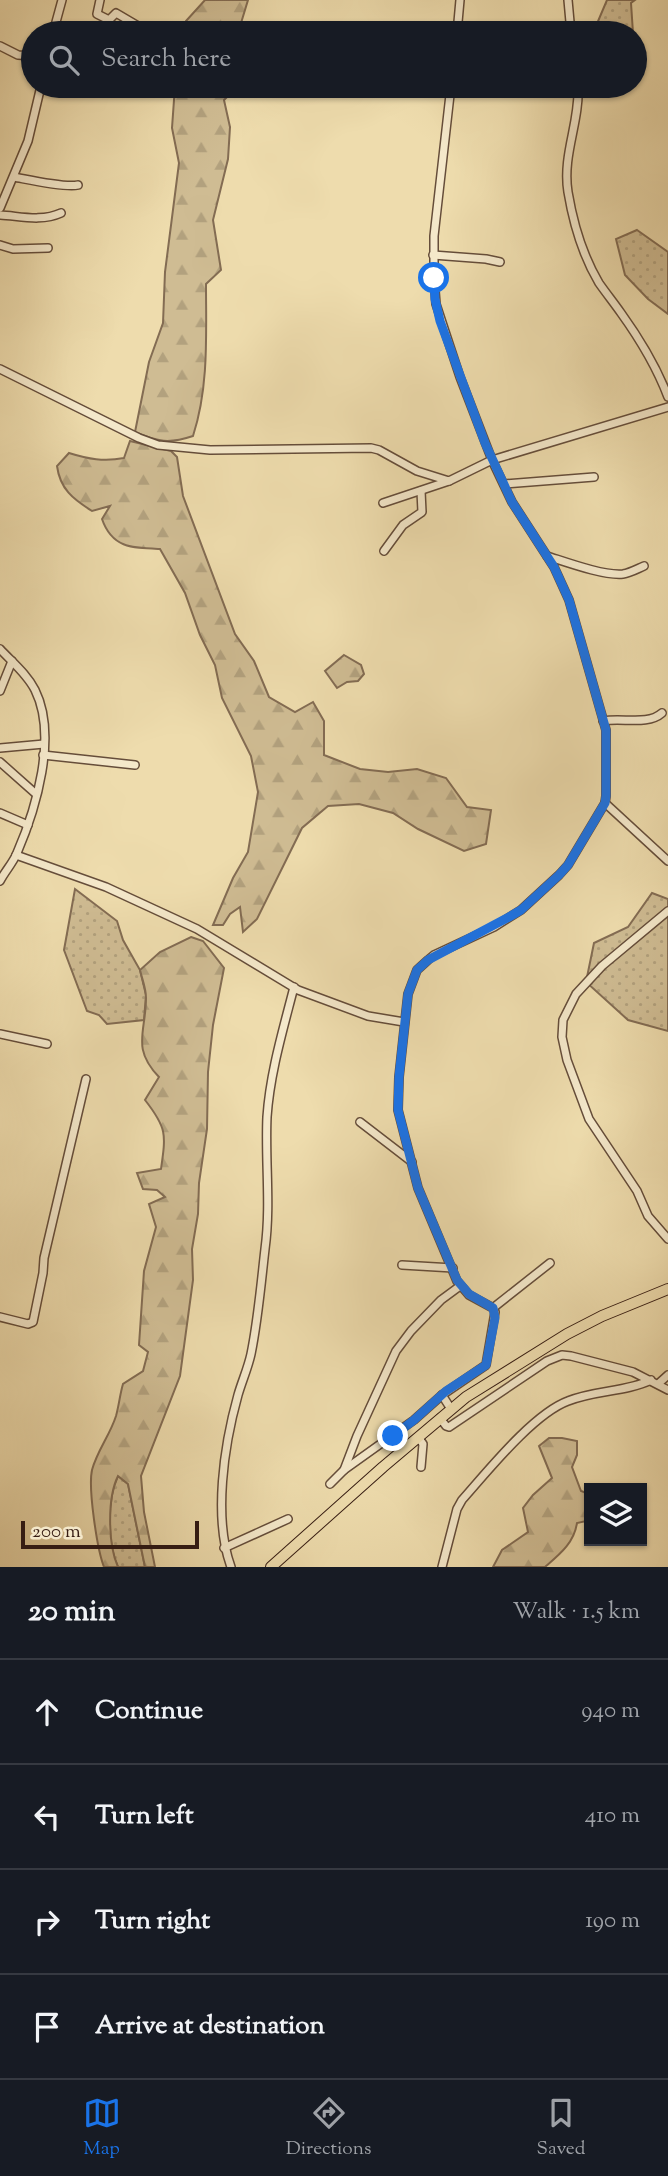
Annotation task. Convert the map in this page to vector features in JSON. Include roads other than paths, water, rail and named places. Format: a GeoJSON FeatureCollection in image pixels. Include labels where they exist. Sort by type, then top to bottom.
{"type":"FeatureCollection","features":[{"type":"Feature","properties":{"kind":"main road"},"geometry":{"type":"LineString","coordinates":[[271,1567],[466,1397],[567,1334],[602,1316],[668,1289]]}},
{"type":"Feature","properties":{"kind":"street"},"geometry":{"type":"LineString","coordinates":[[56,21],[62,0]]}},
{"type":"Feature","properties":{"kind":"street"},"geometry":{"type":"LineString","coordinates":[[100,0],[97,14],[109,20],[116,13],[130,21]]}},
{"type":"Feature","properties":{"kind":"street"},"geometry":{"type":"LineString","coordinates":[[458,21],[460,0]]}},
{"type":"Feature","properties":{"kind":"street"},"geometry":{"type":"LineString","coordinates":[[568,0],[570,21]]}},
{"type":"Feature","properties":{"kind":"street"},"geometry":{"type":"LineString","coordinates":[[0,47],[21,55]]}},
{"type":"Feature","properties":{"kind":"street"},"geometry":{"type":"LineString","coordinates":[[0,208],[28,141],[38,98]]}},
{"type":"Feature","properties":{"kind":"street"},"geometry":{"type":"LineString","coordinates":[[330,1484],[344,1470],[414,1420],[442,1395],[486,1365],[495,1318],[493,1308],[460,1286],[418,1188],[398,1110],[404,1022],[410,984],[417,970],[434,955],[483,933],[521,910],[568,865],[605,803],[606,730],[569,600],[547,555],[523,521],[492,460],[440,321],[435,299],[433,255],[449,98]]}},
{"type":"Feature","properties":{"kind":"street"},"geometry":{"type":"LineString","coordinates":[[579,98],[566,162],[568,191],[585,254],[599,283],[624,316],[649,359],[668,397]]}},
{"type":"Feature","properties":{"kind":"street"},"geometry":{"type":"LineString","coordinates":[[14,177],[69,188],[78,185]]}},
{"type":"Feature","properties":{"kind":"street"},"geometry":{"type":"LineString","coordinates":[[0,215],[24,219],[50,217],[61,213]]}},
{"type":"Feature","properties":{"kind":"street"},"geometry":{"type":"LineString","coordinates":[[0,245],[13,249],[48,248]]}},
{"type":"Feature","properties":{"kind":"street"},"geometry":{"type":"LineString","coordinates":[[433,255],[500,262]]}},
{"type":"Feature","properties":{"kind":"street"},"geometry":{"type":"LineString","coordinates":[[0,369],[139,438],[158,444],[210,450],[371,448],[417,471],[449,481]]}},
{"type":"Feature","properties":{"kind":"street"},"geometry":{"type":"LineString","coordinates":[[383,503],[449,481],[492,460],[668,407]]}},
{"type":"Feature","properties":{"kind":"street"},"geometry":{"type":"LineString","coordinates":[[504,484],[594,477]]}},
{"type":"Feature","properties":{"kind":"street"},"geometry":{"type":"LineString","coordinates":[[384,551],[403,525],[422,512],[421,491]]}},
{"type":"Feature","properties":{"kind":"street"},"geometry":{"type":"LineString","coordinates":[[547,555],[617,574],[644,566]]}},
{"type":"Feature","properties":{"kind":"street"},"geometry":{"type":"LineString","coordinates":[[0,649],[35,691],[42,712],[44,744],[28,825],[16,855],[0,881]]}},
{"type":"Feature","properties":{"kind":"street"},"geometry":{"type":"LineString","coordinates":[[0,691],[12,662]]}},
{"type":"Feature","properties":{"kind":"street"},"geometry":{"type":"LineString","coordinates":[[603,721],[653,720],[662,713]]}},
{"type":"Feature","properties":{"kind":"street"},"geometry":{"type":"LineString","coordinates":[[0,748],[44,744]]}},
{"type":"Feature","properties":{"kind":"street"},"geometry":{"type":"LineString","coordinates":[[43,755],[135,765]]}},
{"type":"Feature","properties":{"kind":"street"},"geometry":{"type":"LineString","coordinates":[[0,762],[36,794]]}},
{"type":"Feature","properties":{"kind":"street"},"geometry":{"type":"LineString","coordinates":[[605,803],[668,860]]}},
{"type":"Feature","properties":{"kind":"street"},"geometry":{"type":"LineString","coordinates":[[0,813],[28,825]]}},
{"type":"Feature","properties":{"kind":"street"},"geometry":{"type":"LineString","coordinates":[[16,855],[106,887],[197,929],[294,987],[369,1016],[404,1022]]}},
{"type":"Feature","properties":{"kind":"street"},"geometry":{"type":"LineString","coordinates":[[668,911],[602,966],[576,993],[563,1020],[562,1037],[567,1060],[589,1119],[632,1182],[649,1216],[668,1240]]}},
{"type":"Feature","properties":{"kind":"street"},"geometry":{"type":"LineString","coordinates":[[231,1567],[224,1548],[221,1515],[226,1460],[237,1397],[250,1356],[268,1223],[267,1118],[272,1076],[294,987]]}},
{"type":"Feature","properties":{"kind":"street"},"geometry":{"type":"LineString","coordinates":[[0,1034],[47,1044]]}},
{"type":"Feature","properties":{"kind":"street"},"geometry":{"type":"LineString","coordinates":[[0,1317],[28,1324],[33,1322],[44,1258],[86,1079]]}},
{"type":"Feature","properties":{"kind":"street"},"geometry":{"type":"LineString","coordinates":[[360,1122],[412,1162]]}},
{"type":"Feature","properties":{"kind":"street"},"geometry":{"type":"LineString","coordinates":[[493,1308],[551,1263]]}},
{"type":"Feature","properties":{"kind":"street"},"geometry":{"type":"LineString","coordinates":[[402,1265],[453,1268]]}},
{"type":"Feature","properties":{"kind":"street"},"geometry":{"type":"LineString","coordinates":[[344,1470],[396,1350],[433,1308],[460,1286]]}},
{"type":"Feature","properties":{"kind":"street"},"geometry":{"type":"LineString","coordinates":[[440,1418],[449,1427],[547,1361],[562,1355],[610,1366],[668,1390]]}},
{"type":"Feature","properties":{"kind":"street"},"geometry":{"type":"LineString","coordinates":[[442,1567],[457,1509],[462,1500],[536,1420],[568,1400],[615,1389],[637,1387],[668,1375]]}},
{"type":"Feature","properties":{"kind":"street"},"geometry":{"type":"LineString","coordinates":[[497,1377],[508,1387]]}},
{"type":"Feature","properties":{"kind":"street"},"geometry":{"type":"LineString","coordinates":[[442,1395],[452,1409]]}},
{"type":"Feature","properties":{"kind":"street"},"geometry":{"type":"LineString","coordinates":[[418,1437],[423,1444],[421,1467]]}},
{"type":"Feature","properties":{"kind":"street"},"geometry":{"type":"LineString","coordinates":[[224,1548],[288,1520]]}}]}
